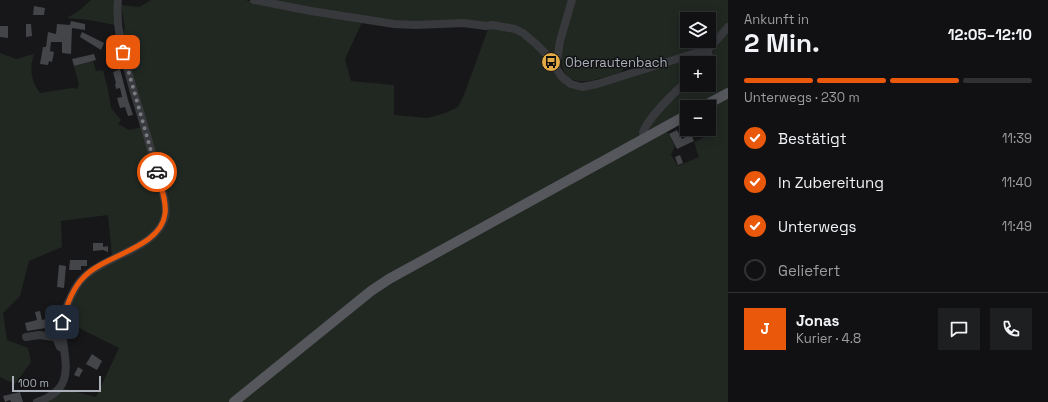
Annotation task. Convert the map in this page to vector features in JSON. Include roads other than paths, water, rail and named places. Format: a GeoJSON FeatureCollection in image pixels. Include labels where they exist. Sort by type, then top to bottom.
{"type":"FeatureCollection","features":[{"type":"Feature","properties":{"kind":"main road"},"geometry":{"type":"LineString","coordinates":[[715,100],[728,93]]}},
{"type":"Feature","properties":{"kind":"main road"},"geometry":{"type":"LineString","coordinates":[[234,402],[367,294],[384,282],[680,119]]}},
{"type":"Feature","properties":{"kind":"street"},"geometry":{"type":"LineString","coordinates":[[38,402],[45,400],[63,386],[66,374],[62,322],[70,299],[83,277],[108,261],[140,245],[156,232],[165,216],[165,205],[153,157],[119,37],[117,19],[118,0]]}},
{"type":"Feature","properties":{"kind":"street"},"geometry":{"type":"LineString","coordinates":[[254,0],[394,24],[415,26],[464,23],[486,26],[492,25],[515,29],[536,44],[565,80],[571,84],[582,86],[604,82],[708,50],[728,27]]}},
{"type":"Feature","properties":{"kind":"street"},"geometry":{"type":"LineString","coordinates":[[556,68],[560,41],[572,0]]}},
{"type":"Feature","properties":{"kind":"street"},"geometry":{"type":"LineString","coordinates":[[708,50],[709,56]]}},
{"type":"Feature","properties":{"kind":"street"},"geometry":{"type":"LineString","coordinates":[[644,138],[643,132],[646,126],[680,88]]}},
{"type":"Feature","properties":{"kind":"street"},"geometry":{"type":"LineString","coordinates":[[26,337],[39,335],[54,337],[56,338],[60,347],[64,349]]}},
{"type":"Feature","properties":{"kind":"place","name":"Oberrautenbach"},"geometry":{"type":"Point","coordinates":[551,62]}}]}
